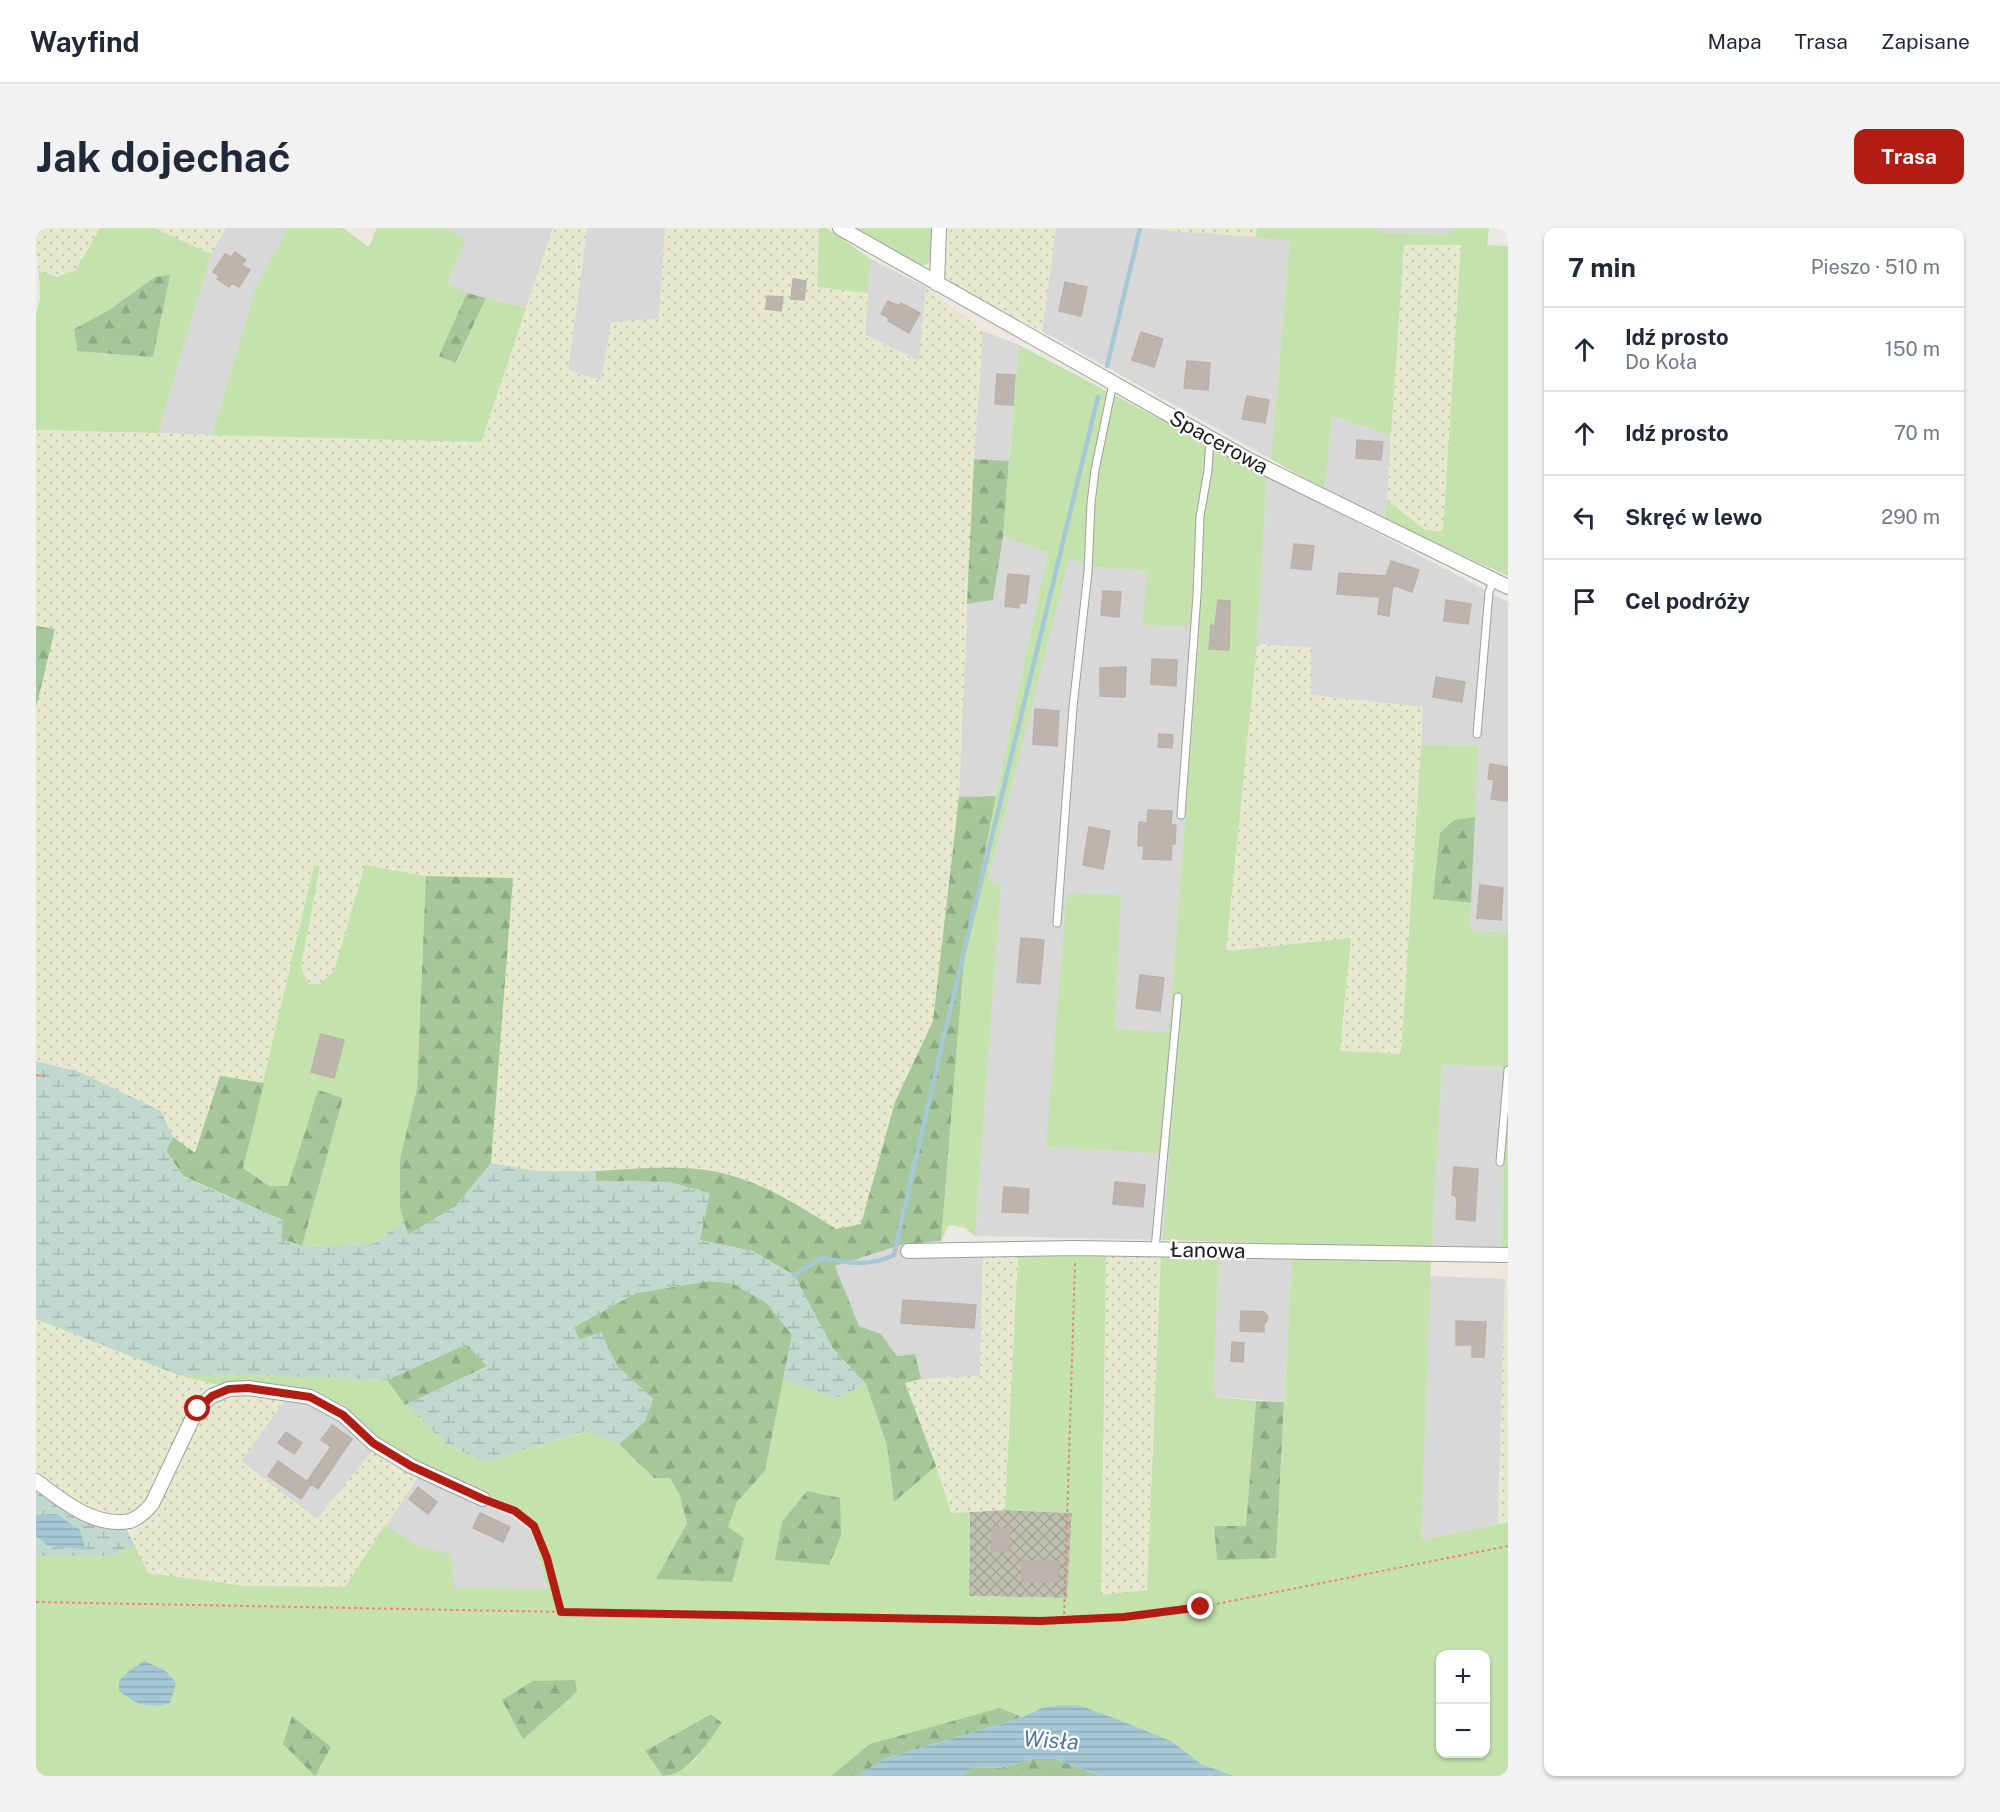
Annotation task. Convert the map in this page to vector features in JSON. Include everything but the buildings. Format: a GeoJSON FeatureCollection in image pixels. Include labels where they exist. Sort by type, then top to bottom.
{"type":"FeatureCollection","features":[{"type":"Feature","properties":{"kind":"street","name":"Spacerowa"},"geometry":{"type":"LineString","coordinates":[[840,228],[1250,460],[1508,587]]}},
{"type":"Feature","properties":{"kind":"street"},"geometry":{"type":"LineString","coordinates":[[937,284],[939,228]]}},
{"type":"Feature","properties":{"kind":"street","name":"Łanowa"},"geometry":{"type":"LineString","coordinates":[[908,1251],[1076,1248],[1508,1255]]}},
{"type":"Feature","properties":{"kind":"street"},"geometry":{"type":"LineString","coordinates":[[36,1481],[73,1508],[94,1518],[130,1521],[141,1515],[152,1504],[198,1409],[220,1392],[248,1388],[310,1397],[343,1415],[373,1443],[402,1460],[483,1499]]}},
{"type":"Feature","properties":{"kind":"lane"},"geometry":{"type":"LineString","coordinates":[[1057,923],[1073,707],[1088,572],[1091,503],[1095,470],[1113,383]]}},
{"type":"Feature","properties":{"kind":"lane"},"geometry":{"type":"LineString","coordinates":[[1180,815],[1197,595],[1200,517],[1208,470],[1210,438]]}},
{"type":"Feature","properties":{"kind":"lane"},"geometry":{"type":"LineString","coordinates":[[1477,734],[1489,592],[1494,579]]}},
{"type":"Feature","properties":{"kind":"lane"},"geometry":{"type":"LineString","coordinates":[[1155,1249],[1178,997]]}},
{"type":"Feature","properties":{"kind":"lane"},"geometry":{"type":"LineString","coordinates":[[1500,1162],[1508,1070]]}},
{"type":"Feature","properties":{"kind":"path"},"geometry":{"type":"LineString","coordinates":[[36,1075],[48,1077]]}},
{"type":"Feature","properties":{"kind":"path"},"geometry":{"type":"LineString","coordinates":[[1064,1620],[1076,1248]]}},
{"type":"Feature","properties":{"kind":"path"},"geometry":{"type":"LineString","coordinates":[[483,1499],[515,1511],[534,1526],[547,1558],[561,1612]]}},
{"type":"Feature","properties":{"kind":"path"},"geometry":{"type":"LineString","coordinates":[[36,1602],[1041,1621],[1124,1617],[1201,1607],[1508,1546]]}},
{"type":"Feature","properties":{"kind":"shaded area"},"geometry":{"type":"Polygon","coordinates":[[[36,228],[100,228],[76,270],[57,277],[39,271],[36,255],[36,228]]]}},
{"type":"Feature","properties":{"kind":"shaded area"},"geometry":{"type":"Polygon","coordinates":[[[154,228],[226,228],[211,254],[154,228]]]}},
{"type":"Feature","properties":{"kind":"shaded area"},"geometry":{"type":"Polygon","coordinates":[[[226,228],[288,228],[256,287],[212,435],[158,433],[211,254],[226,228]]]}},
{"type":"Feature","properties":{"kind":"shaded area"},"geometry":{"type":"Polygon","coordinates":[[[444,228],[553,228],[526,308],[467,293],[447,283],[466,239],[444,228]]]}},
{"type":"Feature","properties":{"kind":"shaded area"},"geometry":{"type":"Polygon","coordinates":[[[553,228],[587,228],[568,370],[601,381],[611,322],[659,319],[665,228],[819,228],[817,287],[868,293],[865,335],[919,361],[926,287],[983,331],[974,459],[959,797],[933,1021],[895,1102],[861,1224],[836,1229],[788,1198],[677,1168],[537,1171],[491,1163],[512,878],[426,876],[365,865],[334,971],[320,984],[308,984],[301,967],[320,866],[314,865],[264,1083],[220,1076],[195,1153],[173,1137],[161,1111],[91,1077],[57,1065],[36,1061],[36,708],[55,629],[36,626],[36,430],[480,442],[553,228]]]}},
{"type":"Feature","properties":{"kind":"shaded area"},"geometry":{"type":"Polygon","coordinates":[[[587,228],[665,228],[659,319],[602,381],[568,370],[587,228]]]}},
{"type":"Feature","properties":{"kind":"shaded area"},"geometry":{"type":"Polygon","coordinates":[[[943,228],[1056,228],[1042,331],[955,287],[942,270],[943,228]]]}},
{"type":"Feature","properties":{"kind":"shaded area"},"geometry":{"type":"Polygon","coordinates":[[[1056,228],[1142,228],[1290,239],[1271,459],[1042,331],[1056,228]]]}},
{"type":"Feature","properties":{"kind":"shaded area"},"geometry":{"type":"Polygon","coordinates":[[[1161,228],[1257,228],[1255,237],[1160,230],[1161,228]]]}},
{"type":"Feature","properties":{"kind":"shaded area"},"geometry":{"type":"Polygon","coordinates":[[[1377,228],[1456,228],[1447,235],[1376,232],[1377,228]]]}},
{"type":"Feature","properties":{"kind":"shaded area"},"geometry":{"type":"Polygon","coordinates":[[[1462,244],[1443,532],[1425,530],[1387,500],[1391,435],[1404,245],[1462,244]]]}},
{"type":"Feature","properties":{"kind":"shaded area"},"geometry":{"type":"Polygon","coordinates":[[[871,259],[926,287],[920,361],[865,335],[871,259]]]}},
{"type":"Feature","properties":{"kind":"shaded area"},"geometry":{"type":"Polygon","coordinates":[[[983,331],[1019,345],[1009,461],[974,459],[983,331]]]}},
{"type":"Feature","properties":{"kind":"shaded area"},"geometry":{"type":"Polygon","coordinates":[[[1332,416],[1391,435],[1384,519],[1325,490],[1332,416]]]}},
{"type":"Feature","properties":{"kind":"shaded area"},"geometry":{"type":"Polygon","coordinates":[[[1267,475],[1508,602],[1508,933],[1470,930],[1477,746],[1421,745],[1423,707],[1310,695],[1257,644],[1267,475]]]}},
{"type":"Feature","properties":{"kind":"shaded area"},"geometry":{"type":"Polygon","coordinates":[[[1003,537],[1048,552],[996,796],[959,797],[967,604],[993,600],[1003,537]]]}},
{"type":"Feature","properties":{"kind":"shaded area"},"geometry":{"type":"Polygon","coordinates":[[[1068,558],[1096,567],[1148,571],[1200,626],[1169,1033],[1115,1030],[1121,895],[1046,1147],[1171,1154],[1163,1240],[975,1236],[1001,885],[988,881],[1068,558]]]}},
{"type":"Feature","properties":{"kind":"shaded area"},"geometry":{"type":"Polygon","coordinates":[[[1257,644],[1311,647],[1311,695],[1423,707],[1401,1054],[1339,1051],[1226,951],[1257,644]]]}},
{"type":"Feature","properties":{"kind":"shaded area"},"geometry":{"type":"Polygon","coordinates":[[[1442,1065],[1504,1067],[1502,1250],[1432,1248],[1442,1065]]]}},
{"type":"Feature","properties":{"kind":"shaded area"},"geometry":{"type":"Polygon","coordinates":[[[904,1244],[983,1254],[980,1376],[921,1379],[915,1354],[897,1356],[881,1334],[859,1326],[835,1266],[904,1244]]]}},
{"type":"Feature","properties":{"kind":"shaded area"},"geometry":{"type":"Polygon","coordinates":[[[983,1254],[1018,1255],[1005,1510],[951,1513],[936,1466],[904,1383],[921,1379],[980,1376],[983,1254]]]}},
{"type":"Feature","properties":{"kind":"shaded area"},"geometry":{"type":"Polygon","coordinates":[[[1106,1255],[1161,1256],[1147,1591],[1101,1595],[1106,1255]]]}},
{"type":"Feature","properties":{"kind":"shaded area"},"geometry":{"type":"Polygon","coordinates":[[[1219,1256],[1292,1258],[1284,1402],[1213,1396],[1219,1256]]]}},
{"type":"Feature","properties":{"kind":"shaded area"},"geometry":{"type":"Polygon","coordinates":[[[1507,1264],[1508,1522],[1498,1524],[1505,1280],[1507,1264]]]}},
{"type":"Feature","properties":{"kind":"shaded area"},"geometry":{"type":"Polygon","coordinates":[[[1430,1276],[1505,1279],[1498,1524],[1421,1540],[1430,1276]]]}},
{"type":"Feature","properties":{"kind":"shaded area"},"geometry":{"type":"Polygon","coordinates":[[[36,1319],[178,1375],[218,1385],[194,1403],[148,1500],[127,1516],[96,1515],[36,1475],[36,1319]]]}},
{"type":"Feature","properties":{"kind":"shaded area"},"geometry":{"type":"Polygon","coordinates":[[[235,1393],[286,1398],[241,1461],[317,1519],[373,1450],[418,1477],[346,1587],[247,1586],[148,1573],[131,1536],[157,1506],[201,1415],[226,1395],[235,1393]]]}},
{"type":"Feature","properties":{"kind":"shaded area"},"geometry":{"type":"Polygon","coordinates":[[[286,1398],[314,1405],[343,1420],[373,1450],[317,1520],[241,1461],[286,1398]]]}},
{"type":"Feature","properties":{"kind":"shaded area"},"geometry":{"type":"Polygon","coordinates":[[[418,1477],[512,1517],[533,1533],[548,1589],[454,1588],[451,1554],[419,1546],[385,1525],[418,1477]]]}},
{"type":"Feature","properties":{"kind":"shaded area"},"geometry":{"type":"Polygon","coordinates":[[[1005,1510],[1072,1513],[1067,1598],[969,1596],[970,1512],[1005,1510]]]}},
{"type":"Feature","properties":{"kind":"green space"},"geometry":{"type":"Polygon","coordinates":[[[100,228],[154,228],[211,254],[158,433],[36,430],[36,315],[40,298],[39,271],[57,277],[76,270],[100,228]],[[170,276],[155,277],[109,310],[74,329],[77,351],[170,276]]]}},
{"type":"Feature","properties":{"kind":"green space"},"geometry":{"type":"Polygon","coordinates":[[[288,228],[343,228],[369,247],[377,228],[444,228],[466,239],[447,283],[467,293],[440,356],[457,363],[486,298],[526,308],[481,442],[212,435],[256,287],[288,228]]]}},
{"type":"Feature","properties":{"kind":"green space"},"geometry":{"type":"Polygon","coordinates":[[[819,228],[826,228],[871,259],[868,293],[817,287],[819,228]]]}},
{"type":"Feature","properties":{"kind":"green space"},"geometry":{"type":"Polygon","coordinates":[[[846,228],[934,228],[933,256],[926,265],[914,265],[846,228]]]}},
{"type":"Feature","properties":{"kind":"green space"},"geometry":{"type":"Polygon","coordinates":[[[1257,228],[1377,228],[1377,232],[1447,235],[1456,228],[1489,228],[1487,245],[1508,246],[1508,576],[1384,519],[1387,500],[1425,530],[1443,532],[1461,245],[1404,245],[1391,435],[1332,416],[1325,490],[1271,459],[1290,240],[1255,237],[1257,228]]]}},
{"type":"Feature","properties":{"kind":"green space"},"geometry":{"type":"Polygon","coordinates":[[[170,275],[153,357],[77,351],[74,329],[109,310],[155,277],[170,275]]]}},
{"type":"Feature","properties":{"kind":"green space"},"geometry":{"type":"Polygon","coordinates":[[[467,293],[486,298],[456,363],[439,356],[467,293]]]}},
{"type":"Feature","properties":{"kind":"green space"},"geometry":{"type":"Polygon","coordinates":[[[1019,345],[1267,475],[1257,644],[1226,951],[1351,938],[1340,1051],[1401,1054],[1421,745],[1478,746],[1475,817],[1454,820],[1433,899],[1471,903],[1470,930],[1508,933],[1508,1250],[1502,1250],[1504,1067],[1442,1065],[1432,1248],[1163,1240],[1170,1154],[1046,1147],[1067,893],[1121,895],[1115,1029],[1169,1032],[1200,626],[1142,625],[1148,571],[1096,567],[1069,558],[988,880],[1001,885],[975,1236],[965,1228],[949,1225],[941,1241],[964,960],[1048,552],[1003,537],[1019,345]]]}},
{"type":"Feature","properties":{"kind":"green space"},"geometry":{"type":"Polygon","coordinates":[[[974,459],[1009,461],[1003,537],[993,600],[967,604],[974,459]]]}},
{"type":"Feature","properties":{"kind":"green space"},"geometry":{"type":"Polygon","coordinates":[[[36,626],[55,629],[36,708],[36,626]]]}},
{"type":"Feature","properties":{"kind":"green space"},"geometry":{"type":"Polygon","coordinates":[[[996,796],[964,960],[941,1241],[904,1244],[835,1266],[859,1326],[881,1334],[897,1356],[915,1354],[921,1379],[905,1383],[936,1466],[894,1502],[887,1446],[866,1384],[833,1349],[794,1275],[752,1251],[700,1240],[670,1182],[596,1181],[595,1171],[680,1168],[714,1171],[771,1191],[836,1229],[861,1224],[895,1102],[933,1021],[959,797],[996,796]]]}},
{"type":"Feature","properties":{"kind":"green space"},"geometry":{"type":"Polygon","coordinates":[[[1475,817],[1471,903],[1433,899],[1440,833],[1454,820],[1475,817]]]}},
{"type":"Feature","properties":{"kind":"green space"},"geometry":{"type":"Polygon","coordinates":[[[314,865],[320,866],[301,967],[308,984],[320,984],[334,971],[365,865],[426,876],[417,1088],[400,1159],[400,1208],[404,1221],[372,1244],[302,1246],[343,1098],[318,1091],[288,1186],[269,1186],[243,1168],[314,865]]]}},
{"type":"Feature","properties":{"kind":"green space"},"geometry":{"type":"Polygon","coordinates":[[[426,876],[513,878],[491,1163],[456,1206],[408,1235],[400,1208],[400,1159],[417,1088],[426,876]]]}},
{"type":"Feature","properties":{"kind":"green space"},"geometry":{"type":"Polygon","coordinates":[[[36,1061],[80,1072],[161,1111],[173,1137],[166,1151],[183,1177],[283,1220],[281,1239],[302,1246],[372,1244],[404,1221],[408,1235],[456,1206],[491,1163],[537,1171],[595,1171],[596,1181],[670,1182],[710,1193],[700,1240],[752,1251],[794,1275],[833,1349],[866,1384],[837,1398],[783,1380],[792,1335],[767,1303],[732,1283],[708,1281],[636,1293],[574,1327],[579,1340],[601,1332],[617,1366],[653,1399],[645,1421],[619,1444],[585,1431],[485,1462],[448,1445],[405,1405],[487,1367],[467,1344],[387,1380],[178,1375],[36,1319],[36,1061]]]}},
{"type":"Feature","properties":{"kind":"green space"},"geometry":{"type":"Polygon","coordinates":[[[220,1076],[264,1083],[243,1168],[269,1186],[288,1186],[318,1090],[343,1098],[302,1246],[281,1239],[282,1220],[183,1176],[166,1151],[173,1137],[195,1153],[220,1076]]]}},
{"type":"Feature","properties":{"kind":"green space"},"geometry":{"type":"Polygon","coordinates":[[[1018,1255],[1106,1255],[1101,1595],[1147,1590],[1161,1256],[1219,1256],[1213,1396],[1256,1401],[1246,1526],[1214,1526],[1217,1560],[1276,1557],[1292,1258],[1431,1260],[1421,1540],[1508,1522],[1508,1776],[1234,1776],[1201,1764],[1173,1742],[1044,1707],[1023,1717],[1000,1708],[831,1776],[668,1776],[694,1761],[722,1724],[711,1714],[645,1751],[663,1776],[36,1776],[36,1556],[112,1556],[135,1546],[148,1573],[246,1586],[345,1587],[385,1525],[419,1546],[451,1554],[454,1587],[548,1589],[533,1533],[518,1508],[420,1466],[379,1439],[349,1413],[321,1395],[252,1382],[218,1385],[178,1375],[387,1380],[405,1405],[448,1445],[485,1462],[586,1431],[619,1444],[654,1478],[670,1478],[680,1496],[687,1523],[656,1579],[732,1582],[728,1527],[737,1502],[765,1471],[783,1380],[837,1398],[866,1384],[887,1446],[894,1501],[936,1466],[951,1513],[970,1512],[969,1596],[1067,1598],[1072,1513],[1005,1510],[1018,1255]]]}},
{"type":"Feature","properties":{"kind":"green space"},"geometry":{"type":"Polygon","coordinates":[[[708,1281],[732,1283],[767,1303],[792,1335],[765,1471],[737,1502],[728,1527],[744,1538],[732,1582],[656,1579],[687,1523],[680,1496],[670,1478],[654,1478],[619,1444],[645,1421],[653,1399],[617,1366],[601,1333],[579,1340],[574,1327],[636,1293],[708,1281]]]}},
{"type":"Feature","properties":{"kind":"green space"},"geometry":{"type":"Polygon","coordinates":[[[467,1344],[488,1366],[405,1405],[387,1380],[467,1344]]]}},
{"type":"Feature","properties":{"kind":"green space"},"geometry":{"type":"Polygon","coordinates":[[[1256,1401],[1284,1402],[1276,1558],[1217,1560],[1214,1526],[1246,1526],[1256,1401]]]}},
{"type":"Feature","properties":{"kind":"green space"},"geometry":{"type":"Polygon","coordinates":[[[36,1490],[95,1525],[126,1528],[135,1546],[112,1556],[36,1556],[36,1536],[47,1545],[36,1515],[36,1490]]]}},
{"type":"Feature","properties":{"kind":"green space"},"geometry":{"type":"Polygon","coordinates":[[[807,1491],[840,1498],[841,1536],[829,1565],[775,1560],[782,1522],[807,1491]]]}},
{"type":"Feature","properties":{"kind":"green space"},"geometry":{"type":"Polygon","coordinates":[[[575,1680],[577,1692],[523,1739],[502,1700],[533,1681],[575,1680]]]}},
{"type":"Feature","properties":{"kind":"green space"},"geometry":{"type":"Polygon","coordinates":[[[1000,1708],[1023,1717],[884,1759],[857,1776],[831,1776],[870,1744],[1000,1708]]]}},
{"type":"Feature","properties":{"kind":"green space"},"geometry":{"type":"Polygon","coordinates":[[[711,1714],[722,1723],[704,1748],[681,1770],[663,1776],[645,1751],[711,1714]]]}},
{"type":"Feature","properties":{"kind":"green space"},"geometry":{"type":"Polygon","coordinates":[[[292,1716],[331,1747],[315,1776],[283,1744],[292,1716]]]}},
{"type":"Feature","properties":{"kind":"green space"},"geometry":{"type":"Polygon","coordinates":[[[1034,1759],[1056,1759],[1100,1776],[961,1776],[975,1767],[1000,1768],[1034,1759]]]}},
{"type":"Feature","properties":{"kind":"water"},"geometry":{"type":"Polygon","coordinates":[[[56,1514],[80,1530],[86,1550],[47,1545],[36,1536],[36,1515],[56,1514]]]}},
{"type":"Feature","properties":{"kind":"water"},"geometry":{"type":"Polygon","coordinates":[[[144,1661],[165,1670],[176,1683],[170,1703],[148,1706],[132,1700],[119,1691],[119,1681],[144,1661]]]}},
{"type":"Feature","properties":{"kind":"water","name":"Wisła"},"geometry":{"type":"Polygon","coordinates":[[[1081,1706],[1173,1742],[1201,1764],[1234,1776],[1100,1776],[1056,1759],[1034,1759],[1000,1768],[975,1767],[961,1776],[857,1776],[884,1759],[1023,1717],[1044,1707],[1081,1706]]]}},
{"type":"Feature","properties":{"kind":"waterway"},"geometry":{"type":"LineString","coordinates":[[1107,366],[1140,228]]}},
{"type":"Feature","properties":{"kind":"waterway"},"geometry":{"type":"LineString","coordinates":[[794,1275],[822,1258],[867,1263],[894,1255],[944,1035],[1098,397]]}},
{"type":"Feature","properties":{"kind":"route"},"geometry":{"type":"LineString","coordinates":[[198,1409],[212,1396],[229,1389],[248,1388],[310,1397],[343,1415],[373,1443],[411,1466],[515,1511],[534,1526],[547,1558],[561,1612],[1041,1621],[1124,1617],[1201,1607]]}}]}
